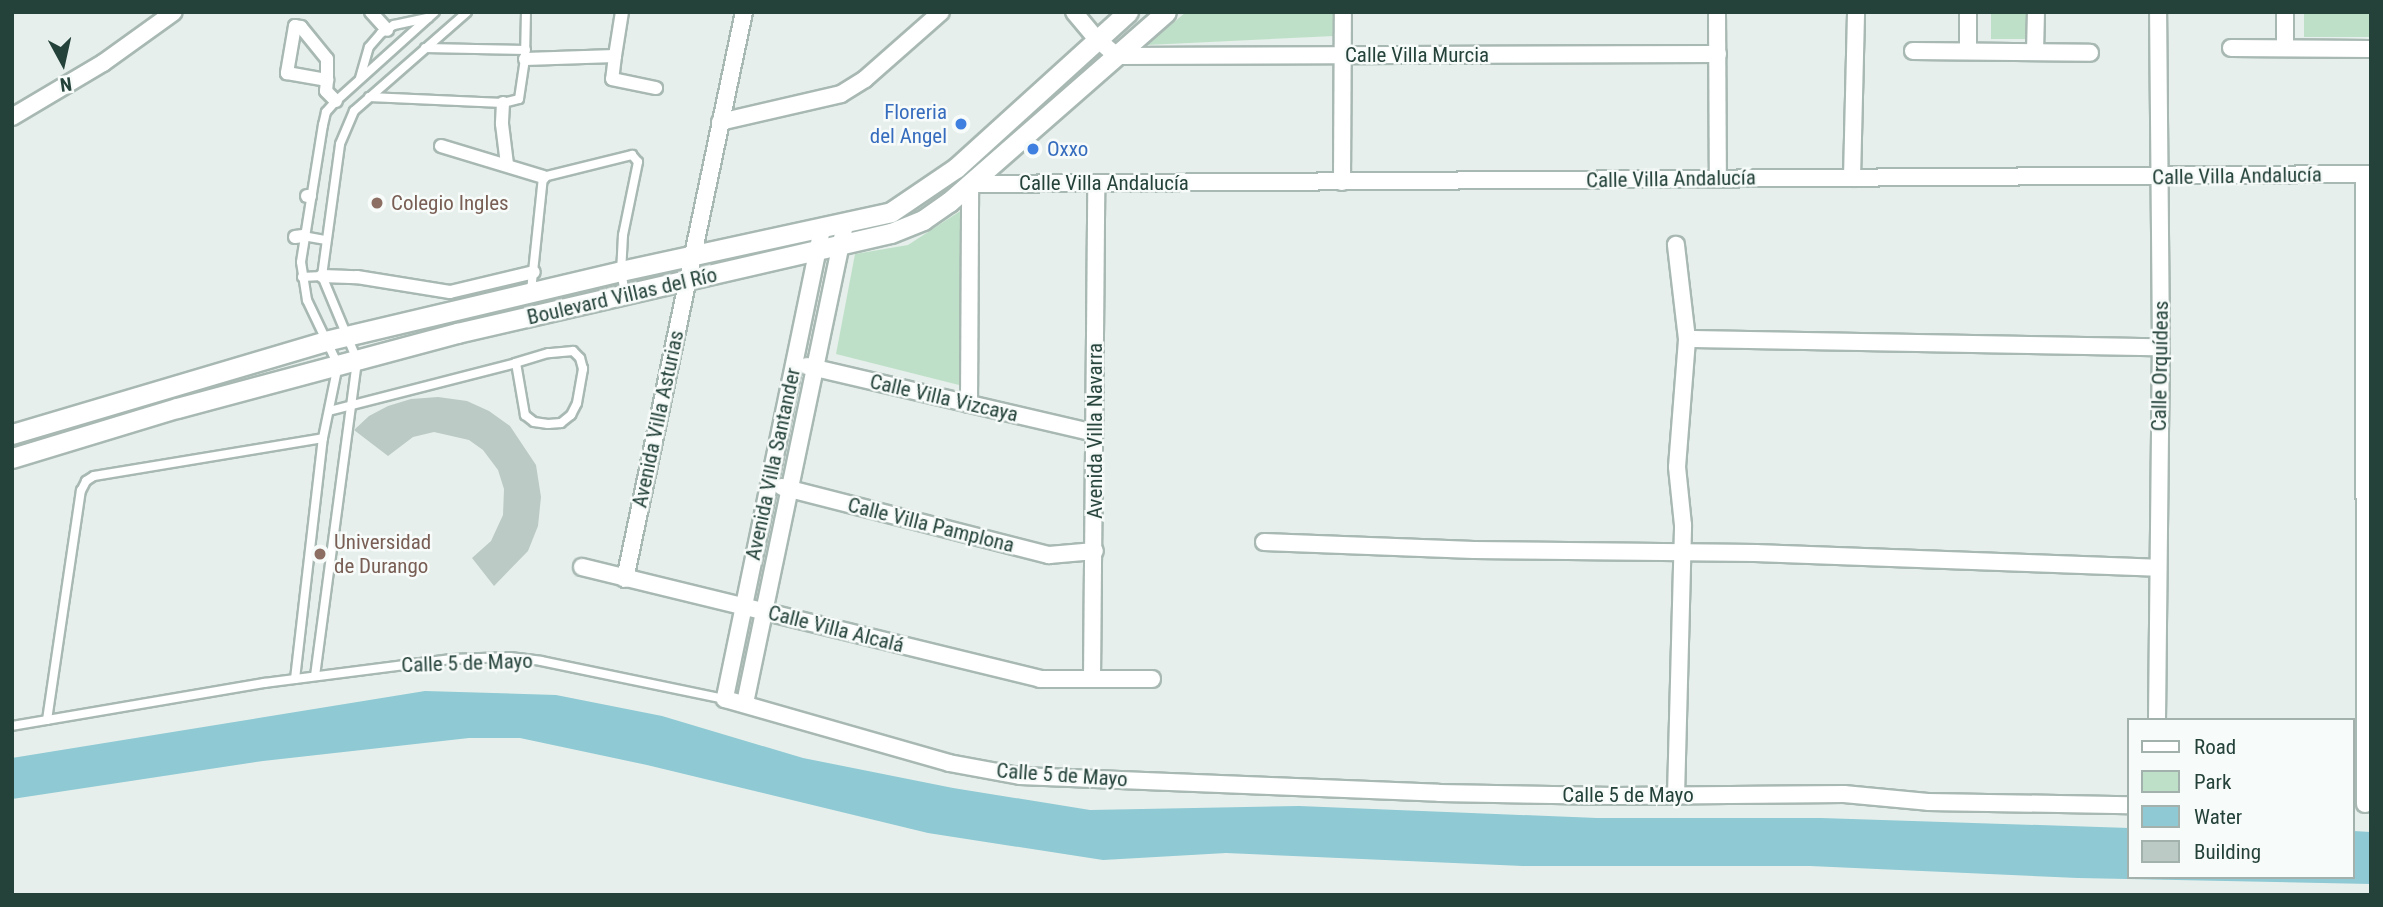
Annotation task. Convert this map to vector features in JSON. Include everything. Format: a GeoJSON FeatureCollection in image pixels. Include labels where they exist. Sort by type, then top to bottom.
{"type":"FeatureCollection","features":[{"type":"Feature","properties":{"kind":"street"},"geometry":{"type":"LineString","coordinates":[[12,117],[103,63],[174,12]]}},
{"type":"Feature","properties":{"kind":"street"},"geometry":{"type":"LineString","coordinates":[[371,12],[387,30]]}},
{"type":"Feature","properties":{"kind":"street"},"geometry":{"type":"LineString","coordinates":[[622,12],[612,85],[656,88]]}},
{"type":"Feature","properties":{"kind":"street","name":"Avenida Villa Asturias"},"geometry":{"type":"LineString","coordinates":[[625,579],[744,12]]}},
{"type":"Feature","properties":{"kind":"street"},"geometry":{"type":"LineString","coordinates":[[720,122],[841,94],[865,79],[941,12]]}},
{"type":"Feature","properties":{"kind":"street"},"geometry":{"type":"LineString","coordinates":[[1073,12],[1096,38],[1117,56]]}},
{"type":"Feature","properties":{"kind":"street","name":"Boulevard Villas del Río"},"geometry":{"type":"LineString","coordinates":[[12,434],[325,341],[692,255],[845,224],[904,206],[956,168],[1096,38],[1128,12]]}},
{"type":"Feature","properties":{"kind":"street","name":"Boulevard Villas del Río"},"geometry":{"type":"LineString","coordinates":[[12,458],[457,333],[891,233],[923,220],[970,184],[1166,12]]}},
{"type":"Feature","properties":{"kind":"street"},"geometry":{"type":"LineString","coordinates":[[1342,182],[1343,12]]}},
{"type":"Feature","properties":{"kind":"street"},"geometry":{"type":"LineString","coordinates":[[1717,12],[1718,178]]}},
{"type":"Feature","properties":{"kind":"street"},"geometry":{"type":"LineString","coordinates":[[1852,178],[1856,12]]}},
{"type":"Feature","properties":{"kind":"street"},"geometry":{"type":"LineString","coordinates":[[1968,12],[1968,51]]}},
{"type":"Feature","properties":{"kind":"street"},"geometry":{"type":"LineString","coordinates":[[2035,52],[2036,12]]}},
{"type":"Feature","properties":{"kind":"street","name":"Calle Orquídeas"},"geometry":{"type":"LineString","coordinates":[[2157,718],[2156,568],[2161,347],[2158,12]]}},
{"type":"Feature","properties":{"kind":"street"},"geometry":{"type":"LineString","coordinates":[[2285,12],[2285,48]]}},
{"type":"Feature","properties":{"kind":"street"},"geometry":{"type":"LineString","coordinates":[[327,80],[287,73],[295,26],[301,27],[327,59],[327,80],[326,91],[336,101]]}},
{"type":"Feature","properties":{"kind":"street"},"geometry":{"type":"LineString","coordinates":[[2231,48],[2371,48]]}},
{"type":"Feature","properties":{"kind":"street"},"geometry":{"type":"LineString","coordinates":[[1913,51],[2090,53]]}},
{"type":"Feature","properties":{"kind":"street","name":"Calle Villa Murcia"},"geometry":{"type":"LineString","coordinates":[[1117,56],[1718,54]]}},
{"type":"Feature","properties":{"kind":"street"},"geometry":{"type":"LineString","coordinates":[[525,55],[615,56]]}},
{"type":"Feature","properties":{"kind":"street"},"geometry":{"type":"LineString","coordinates":[[503,103],[502,124],[507,164]]}},
{"type":"Feature","properties":{"kind":"street"},"geometry":{"type":"LineString","coordinates":[[441,146],[543,177]]}},
{"type":"Feature","properties":{"kind":"street"},"geometry":{"type":"LineString","coordinates":[[956,168],[970,184],[969,404]]}},
{"type":"Feature","properties":{"kind":"street"},"geometry":{"type":"LineString","coordinates":[[2363,804],[2367,174]]}},
{"type":"Feature","properties":{"kind":"street","name":"Calle Villa Andalucía"},"geometry":{"type":"LineString","coordinates":[[970,184],[2367,174]]}},
{"type":"Feature","properties":{"kind":"street","name":"Avenida Villa Navarra"},"geometry":{"type":"LineString","coordinates":[[1092,679],[1096,183]]}},
{"type":"Feature","properties":{"kind":"street"},"geometry":{"type":"LineString","coordinates":[[745,703],[845,224]]}},
{"type":"Feature","properties":{"kind":"street","name":"Avenida Villa Santander"},"geometry":{"type":"LineString","coordinates":[[724,699],[822,229]]}},
{"type":"Feature","properties":{"kind":"street"},"geometry":{"type":"LineString","coordinates":[[1676,245],[1687,339],[1677,467],[1684,525],[1676,796]]}},
{"type":"Feature","properties":{"kind":"street"},"geometry":{"type":"LineString","coordinates":[[322,276],[357,276],[450,292],[534,272]]}},
{"type":"Feature","properties":{"kind":"street"},"geometry":{"type":"LineString","coordinates":[[1687,339],[2161,347]]}},
{"type":"Feature","properties":{"kind":"street","name":"Calle Villa Vizcaya"},"geometry":{"type":"LineString","coordinates":[[794,363],[1094,433]]}},
{"type":"Feature","properties":{"kind":"street","name":"Calle Villa Pamplona"},"geometry":{"type":"LineString","coordinates":[[769,484],[1049,555],[1095,551]]}},
{"type":"Feature","properties":{"kind":"street"},"geometry":{"type":"LineString","coordinates":[[1264,542],[1474,550],[1682,552],[2156,568]]}},
{"type":"Feature","properties":{"kind":"street","name":"Calle Villa Alcalá"},"geometry":{"type":"LineString","coordinates":[[582,567],[1040,679],[1152,679]]}},
{"type":"Feature","properties":{"kind":"street","name":"Calle 5 de Mayo"},"geometry":{"type":"LineString","coordinates":[[724,699],[949,763],[1020,776],[1438,793],[1676,796],[1844,794],[1928,802],[2128,805]]}},
{"type":"Feature","properties":{"kind":"lane"},"geometry":{"type":"LineString","coordinates":[[316,676],[357,360],[322,276],[325,240],[345,126],[354,111],[467,12]]}},
{"type":"Feature","properties":{"kind":"lane"},"geometry":{"type":"LineString","coordinates":[[369,97],[503,103],[519,99],[525,55],[526,12]]}},
{"type":"Feature","properties":{"kind":"lane"},"geometry":{"type":"LineString","coordinates":[[360,78],[369,47],[387,30],[411,19],[431,15]]}},
{"type":"Feature","properties":{"kind":"lane"},"geometry":{"type":"LineString","coordinates":[[295,679],[323,438],[338,365],[307,300],[299,237],[327,112],[360,78],[431,15]]}},
{"type":"Feature","properties":{"kind":"lane"},"geometry":{"type":"LineString","coordinates":[[425,48],[525,55]]}},
{"type":"Feature","properties":{"kind":"lane"},"geometry":{"type":"LineString","coordinates":[[531,292],[543,177],[632,155],[637,157],[621,271],[625,296]]}},
{"type":"Feature","properties":{"kind":"lane"},"geometry":{"type":"LineString","coordinates":[[299,237],[325,240]]}},
{"type":"Feature","properties":{"kind":"lane"},"geometry":{"type":"LineString","coordinates":[[302,277],[322,276]]}},
{"type":"Feature","properties":{"kind":"lane"},"geometry":{"type":"LineString","coordinates":[[329,411],[516,363],[548,352],[573,351],[580,358],[583,369],[577,403],[561,423],[534,422],[525,415],[516,363]]}},
{"type":"Feature","properties":{"kind":"lane"},"geometry":{"type":"LineString","coordinates":[[47,720],[81,491],[86,481],[94,475],[323,438]]}},
{"type":"Feature","properties":{"kind":"lane","name":"Calle 5 de Mayo"},"geometry":{"type":"LineString","coordinates":[[12,726],[397,664],[510,657],[608,673],[724,699]]}},
{"type":"Feature","properties":{"kind":"green space"},"geometry":{"type":"Polygon","coordinates":[[[1186,12],[1333,12],[1334,36],[1147,45],[1186,12]]]}},
{"type":"Feature","properties":{"kind":"green space"},"geometry":{"type":"Polygon","coordinates":[[[1991,12],[2036,12],[2036,39],[1991,39],[1991,12]]]}},
{"type":"Feature","properties":{"kind":"green space"},"geometry":{"type":"Polygon","coordinates":[[[2304,12],[2371,12],[2371,37],[2304,37],[2304,12]]]}},
{"type":"Feature","properties":{"kind":"green space"},"geometry":{"type":"Polygon","coordinates":[[[968,206],[959,385],[836,354],[855,254],[908,245],[968,206]]]}},
{"type":"Feature","properties":{"kind":"water"},"geometry":{"type":"Polygon","coordinates":[[[425,691],[556,695],[662,716],[803,758],[953,788],[1090,810],[1299,806],[1597,818],[1821,818],[2128,828],[2128,879],[2355,879],[2355,831],[2371,832],[2371,884],[2078,878],[1810,866],[1523,866],[1226,853],[1103,860],[928,833],[647,765],[520,738],[469,738],[263,761],[12,799],[12,758],[425,691]]]}},
{"type":"Feature","properties":{"kind":"building","name":"Universidad de Durango"},"geometry":{"type":"Polygon","coordinates":[[[438,397],[467,401],[489,411],[510,426],[536,465],[541,497],[538,526],[528,551],[494,586],[472,558],[491,541],[503,515],[504,489],[498,470],[483,450],[469,440],[434,432],[413,437],[388,456],[354,430],[369,416],[388,406],[411,399],[438,397]]]}},
{"type":"Feature","properties":{"kind":"place","name":"Floreria del Angel"},"geometry":{"type":"Point","coordinates":[961,124]}},
{"type":"Feature","properties":{"kind":"place","name":"Oxxo"},"geometry":{"type":"Point","coordinates":[1033,149]}},
{"type":"Feature","properties":{"kind":"place","name":"Colegio Ingles"},"geometry":{"type":"Point","coordinates":[377,203]}},
{"type":"Feature","properties":{"kind":"place","name":"Universidad de Durango"},"geometry":{"type":"Point","coordinates":[320,554]}}]}
